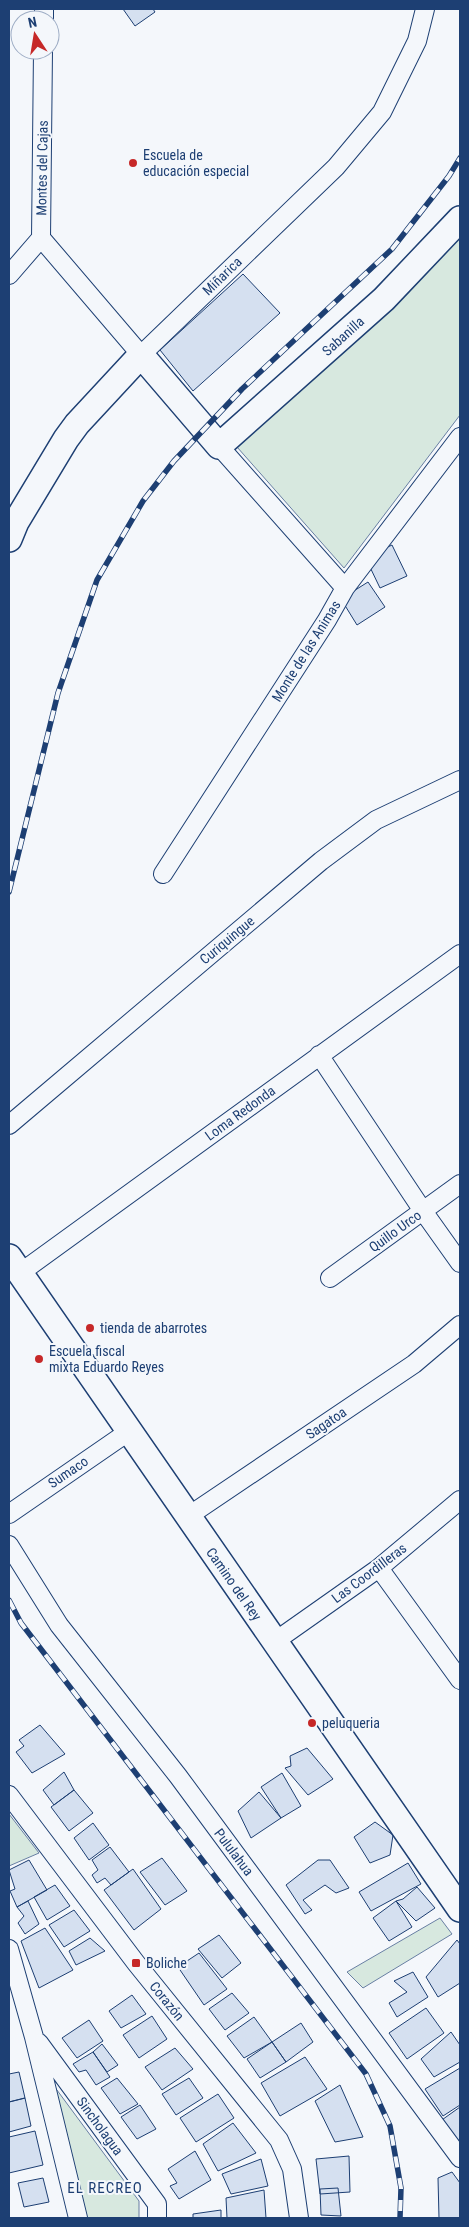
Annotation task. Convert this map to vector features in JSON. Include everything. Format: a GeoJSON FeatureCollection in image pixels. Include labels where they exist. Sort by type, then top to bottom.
{"type":"FeatureCollection","features":[{"type":"Feature","properties":{"kind":"street","name":"Miñarica"},"geometry":{"type":"LineString","coordinates":[[9,540],[16,522],[71,432],[141,355],[336,167],[382,112],[417,41],[425,9]]}},
{"type":"Feature","properties":{"kind":"street","name":"Montes del Cajas"},"geometry":{"type":"LineString","coordinates":[[41,238],[43,199],[43,60]]}},
{"type":"Feature","properties":{"kind":"street","name":"Sabanilla"},"geometry":{"type":"LineString","coordinates":[[219,446],[384,299],[460,219]]}},
{"type":"Feature","properties":{"kind":"street"},"geometry":{"type":"LineString","coordinates":[[9,275],[41,238],[219,446],[345,588]]}},
{"type":"Feature","properties":{"kind":"street","name":"Monte de las Animas"},"geometry":{"type":"LineString","coordinates":[[163,874],[327,620],[345,588],[460,437]]}},
{"type":"Feature","properties":{"kind":"street","name":"Curiquingue"},"geometry":{"type":"LineString","coordinates":[[9,1124],[321,861],[376,820],[460,780]]}},
{"type":"Feature","properties":{"kind":"street","name":"Loma Redonda"},"geometry":{"type":"LineString","coordinates":[[14,1265],[319,1055],[460,954]]}},
{"type":"Feature","properties":{"kind":"street"},"geometry":{"type":"LineString","coordinates":[[319,1055],[460,1263]]}},
{"type":"Feature","properties":{"kind":"street","name":"Quillo Urco"},"geometry":{"type":"LineString","coordinates":[[330,1278],[460,1184]]}},
{"type":"Feature","properties":{"kind":"street","name":"Camino del Rey"},"geometry":{"type":"LineString","coordinates":[[14,1265],[460,1909]]}},
{"type":"Feature","properties":{"kind":"street","name":"Sagatoa"},"geometry":{"type":"LineString","coordinates":[[187,1517],[414,1364],[460,1325]]}},
{"type":"Feature","properties":{"kind":"street","name":"Sumaco"},"geometry":{"type":"LineString","coordinates":[[9,1514],[128,1432]]}},
{"type":"Feature","properties":{"kind":"street","name":"Las Coordilleras"},"geometry":{"type":"LineString","coordinates":[[274,1642],[379,1568],[460,1500]]}},
{"type":"Feature","properties":{"kind":"street","name":"Pululahua"},"geometry":{"type":"LineString","coordinates":[[9,1545],[59,1625],[178,1776],[460,2158]]}},
{"type":"Feature","properties":{"kind":"street"},"geometry":{"type":"LineString","coordinates":[[379,1568],[460,1680]]}},
{"type":"Feature","properties":{"kind":"street","name":"Corazón"},"geometry":{"type":"LineString","coordinates":[[9,1795],[136,1963],[279,2140],[292,2169],[299,2218]]}},
{"type":"Feature","properties":{"kind":"street","name":"Sincholagua"},"geometry":{"type":"LineString","coordinates":[[9,1949],[34,2037],[78,2218]]}},
{"type":"Feature","properties":{"kind":"street","name":"Sincholagua"},"geometry":{"type":"LineString","coordinates":[[34,2037],[158,2204],[157,2218]]}},
{"type":"Feature","properties":{"kind":"shaded area"},"geometry":{"type":"Polygon","coordinates":[[[460,236],[460,415],[344,568],[237,447],[460,236]]]}},
{"type":"Feature","properties":{"kind":"shaded area"},"geometry":{"type":"Polygon","coordinates":[[[9,1814],[39,1853],[9,1866],[9,1814]]]}},
{"type":"Feature","properties":{"kind":"shaded area"},"geometry":{"type":"Polygon","coordinates":[[[440,1918],[452,1934],[363,1988],[347,1972],[440,1918]]]}},
{"type":"Feature","properties":{"kind":"shaded area"},"geometry":{"type":"Polygon","coordinates":[[[51,2082],[139,2201],[139,2218],[84,2218],[51,2082]]]}},
{"type":"Feature","properties":{"kind":"building"},"geometry":{"type":"Polygon","coordinates":[[[123,9],[153,9],[155,12],[135,26],[123,9]]]}},
{"type":"Feature","properties":{"kind":"building"},"geometry":{"type":"Polygon","coordinates":[[[243,274],[280,313],[193,391],[160,350],[243,274]]]}},
{"type":"Feature","properties":{"kind":"building"},"geometry":{"type":"Polygon","coordinates":[[[392,545],[407,576],[380,588],[368,563],[380,557],[377,552],[392,545]]]}},
{"type":"Feature","properties":{"kind":"building"},"geometry":{"type":"Polygon","coordinates":[[[368,582],[385,607],[357,625],[341,599],[368,582]]]}},
{"type":"Feature","properties":{"kind":"building"},"geometry":{"type":"Polygon","coordinates":[[[40,1725],[65,1754],[32,1773],[16,1752],[24,1746],[19,1740],[40,1725]]]}},
{"type":"Feature","properties":{"kind":"building"},"geometry":{"type":"Polygon","coordinates":[[[307,1748],[333,1779],[308,1795],[285,1768],[291,1766],[290,1756],[307,1748]]]}},
{"type":"Feature","properties":{"kind":"building"},"geometry":{"type":"Polygon","coordinates":[[[64,1772],[74,1790],[54,1805],[43,1790],[64,1772]]]}},
{"type":"Feature","properties":{"kind":"building"},"geometry":{"type":"Polygon","coordinates":[[[282,1773],[301,1806],[281,1818],[261,1787],[282,1773]]]}},
{"type":"Feature","properties":{"kind":"building"},"geometry":{"type":"Polygon","coordinates":[[[74,1790],[93,1813],[69,1831],[51,1807],[74,1790]]]}},
{"type":"Feature","properties":{"kind":"building"},"geometry":{"type":"Polygon","coordinates":[[[259,1792],[281,1818],[251,1838],[238,1811],[259,1792]]]}},
{"type":"Feature","properties":{"kind":"building"},"geometry":{"type":"Polygon","coordinates":[[[375,1822],[393,1835],[390,1855],[370,1863],[354,1837],[375,1822]]]}},
{"type":"Feature","properties":{"kind":"building"},"geometry":{"type":"Polygon","coordinates":[[[93,1823],[109,1845],[89,1860],[74,1838],[93,1823]]]}},
{"type":"Feature","properties":{"kind":"building"},"geometry":{"type":"Polygon","coordinates":[[[110,1847],[129,1872],[111,1885],[105,1878],[97,1883],[92,1875],[98,1870],[92,1860],[110,1847]]]}},
{"type":"Feature","properties":{"kind":"building"},"geometry":{"type":"Polygon","coordinates":[[[162,1858],[187,1891],[165,1905],[140,1872],[162,1858]]]}},
{"type":"Feature","properties":{"kind":"building"},"geometry":{"type":"Polygon","coordinates":[[[29,1860],[47,1890],[17,1907],[10,1891],[15,1889],[9,1870],[29,1860]]]}},
{"type":"Feature","properties":{"kind":"building"},"geometry":{"type":"Polygon","coordinates":[[[318,1860],[330,1860],[349,1888],[336,1893],[325,1885],[303,1900],[312,1910],[305,1914],[286,1885],[318,1860]]]}},
{"type":"Feature","properties":{"kind":"building"},"geometry":{"type":"Polygon","coordinates":[[[408,1863],[421,1884],[371,1911],[359,1892],[408,1863]]]}},
{"type":"Feature","properties":{"kind":"building"},"geometry":{"type":"Polygon","coordinates":[[[133,1869],[161,1909],[134,1930],[104,1890],[133,1869]]]}},
{"type":"Feature","properties":{"kind":"building"},"geometry":{"type":"Polygon","coordinates":[[[55,1885],[70,1906],[47,1920],[34,1897],[55,1885]]]}},
{"type":"Feature","properties":{"kind":"building"},"geometry":{"type":"Polygon","coordinates":[[[417,1887],[435,1908],[416,1921],[396,1901],[403,1899],[417,1887]]]}},
{"type":"Feature","properties":{"kind":"building"},"geometry":{"type":"Polygon","coordinates":[[[28,1901],[39,1924],[25,1934],[18,1923],[24,1916],[17,1907],[28,1901]]]}},
{"type":"Feature","properties":{"kind":"building"},"geometry":{"type":"Polygon","coordinates":[[[396,1901],[412,1927],[389,1941],[373,1918],[396,1901]]]}},
{"type":"Feature","properties":{"kind":"building"},"geometry":{"type":"Polygon","coordinates":[[[74,1910],[90,1931],[64,1947],[49,1925],[74,1910]]]}},
{"type":"Feature","properties":{"kind":"building"},"geometry":{"type":"Polygon","coordinates":[[[45,1928],[73,1970],[39,1988],[21,1941],[45,1928]]]}},
{"type":"Feature","properties":{"kind":"building"},"geometry":{"type":"Polygon","coordinates":[[[219,1935],[241,1963],[222,1978],[198,1949],[219,1935]]]}},
{"type":"Feature","properties":{"kind":"building"},"geometry":{"type":"Polygon","coordinates":[[[90,1938],[105,1951],[76,1965],[69,1951],[90,1938]]]}},
{"type":"Feature","properties":{"kind":"building"},"geometry":{"type":"Polygon","coordinates":[[[457,1940],[460,1944],[460,1983],[438,1997],[426,1977],[457,1940]]]}},
{"type":"Feature","properties":{"kind":"building"},"geometry":{"type":"Polygon","coordinates":[[[199,1953],[227,1989],[204,2005],[178,1967],[199,1953]]]}},
{"type":"Feature","properties":{"kind":"building"},"geometry":{"type":"Polygon","coordinates":[[[413,1972],[428,1997],[397,2017],[389,2003],[407,1992],[394,1981],[413,1972]]]}},
{"type":"Feature","properties":{"kind":"building"},"geometry":{"type":"Polygon","coordinates":[[[232,1993],[249,2013],[225,2030],[209,2009],[232,1993]]]}},
{"type":"Feature","properties":{"kind":"building"},"geometry":{"type":"Polygon","coordinates":[[[132,1995],[146,2014],[121,2028],[109,2011],[132,1995]]]}},
{"type":"Feature","properties":{"kind":"building"},"geometry":{"type":"Polygon","coordinates":[[[426,2008],[444,2033],[407,2059],[389,2033],[426,2008]]]}},
{"type":"Feature","properties":{"kind":"building"},"geometry":{"type":"Polygon","coordinates":[[[152,2016],[167,2039],[139,2058],[123,2035],[152,2016]]]}},
{"type":"Feature","properties":{"kind":"building"},"geometry":{"type":"Polygon","coordinates":[[[254,2017],[272,2042],[244,2058],[227,2036],[254,2017]]]}},
{"type":"Feature","properties":{"kind":"building"},"geometry":{"type":"Polygon","coordinates":[[[89,2020],[103,2041],[77,2058],[62,2038],[89,2020]]]}},
{"type":"Feature","properties":{"kind":"building"},"geometry":{"type":"Polygon","coordinates":[[[301,2023],[313,2042],[286,2062],[272,2042],[301,2023]]]}},
{"type":"Feature","properties":{"kind":"building"},"geometry":{"type":"Polygon","coordinates":[[[451,2032],[460,2045],[460,2062],[434,2077],[421,2059],[451,2032]]]}},
{"type":"Feature","properties":{"kind":"building"},"geometry":{"type":"Polygon","coordinates":[[[272,2042],[286,2062],[260,2078],[247,2059],[272,2042]]]}},
{"type":"Feature","properties":{"kind":"building"},"geometry":{"type":"Polygon","coordinates":[[[102,2044],[118,2065],[107,2072],[93,2052],[102,2044]]]}},
{"type":"Feature","properties":{"kind":"building"},"geometry":{"type":"Polygon","coordinates":[[[175,2048],[193,2069],[162,2090],[145,2067],[175,2048]]]}},
{"type":"Feature","properties":{"kind":"building"},"geometry":{"type":"Polygon","coordinates":[[[93,2052],[110,2077],[96,2085],[86,2070],[79,2072],[73,2064],[93,2052]]]}},
{"type":"Feature","properties":{"kind":"building"},"geometry":{"type":"Polygon","coordinates":[[[305,2057],[327,2089],[280,2116],[261,2083],[305,2057]]]}},
{"type":"Feature","properties":{"kind":"building"},"geometry":{"type":"Polygon","coordinates":[[[460,2068],[460,2105],[443,2116],[425,2089],[460,2068]]]}},
{"type":"Feature","properties":{"kind":"building"},"geometry":{"type":"Polygon","coordinates":[[[19,2072],[25,2098],[9,2102],[9,2074],[19,2072]]]}},
{"type":"Feature","properties":{"kind":"building"},"geometry":{"type":"Polygon","coordinates":[[[117,2078],[138,2104],[120,2114],[101,2088],[117,2078]]]}},
{"type":"Feature","properties":{"kind":"building"},"geometry":{"type":"Polygon","coordinates":[[[189,2078],[203,2098],[176,2115],[162,2094],[189,2078]]]}},
{"type":"Feature","properties":{"kind":"building"},"geometry":{"type":"Polygon","coordinates":[[[340,2085],[363,2137],[335,2142],[315,2101],[340,2085]]]}},
{"type":"Feature","properties":{"kind":"building"},"geometry":{"type":"Polygon","coordinates":[[[218,2094],[234,2118],[196,2142],[180,2118],[218,2094]]]}},
{"type":"Feature","properties":{"kind":"building"},"geometry":{"type":"Polygon","coordinates":[[[25,2098],[31,2126],[9,2132],[9,2102],[25,2098]]]}},
{"type":"Feature","properties":{"kind":"building"},"geometry":{"type":"Polygon","coordinates":[[[140,2105],[156,2129],[137,2139],[121,2117],[140,2105]]]}},
{"type":"Feature","properties":{"kind":"building"},"geometry":{"type":"Polygon","coordinates":[[[460,2107],[460,2144],[439,2122],[460,2107]]]}},
{"type":"Feature","properties":{"kind":"building"},"geometry":{"type":"Polygon","coordinates":[[[233,2123],[256,2153],[218,2171],[203,2144],[233,2123]]]}},
{"type":"Feature","properties":{"kind":"building"},"geometry":{"type":"Polygon","coordinates":[[[35,2131],[43,2165],[9,2173],[9,2137],[35,2131]]]}},
{"type":"Feature","properties":{"kind":"building"},"geometry":{"type":"Polygon","coordinates":[[[195,2151],[211,2180],[179,2199],[170,2186],[177,2183],[168,2169],[195,2151]]]}},
{"type":"Feature","properties":{"kind":"building"},"geometry":{"type":"Polygon","coordinates":[[[349,2156],[350,2192],[320,2194],[316,2159],[349,2156]]]}},
{"type":"Feature","properties":{"kind":"building"},"geometry":{"type":"Polygon","coordinates":[[[261,2159],[268,2186],[231,2194],[222,2174],[261,2159]]]}},
{"type":"Feature","properties":{"kind":"building"},"geometry":{"type":"Polygon","coordinates":[[[452,2172],[460,2183],[460,2218],[439,2218],[438,2178],[452,2172]]]}},
{"type":"Feature","properties":{"kind":"building"},"geometry":{"type":"Polygon","coordinates":[[[43,2178],[49,2202],[24,2207],[18,2183],[43,2178]]]}},
{"type":"Feature","properties":{"kind":"building"},"geometry":{"type":"Polygon","coordinates":[[[338,2188],[341,2216],[321,2215],[320,2189],[338,2188]]]}},
{"type":"Feature","properties":{"kind":"building"},"geometry":{"type":"Polygon","coordinates":[[[264,2190],[266,2218],[227,2218],[226,2198],[264,2190]]]}},
{"type":"Feature","properties":{"kind":"building"},"geometry":{"type":"Polygon","coordinates":[[[221,2210],[221,2218],[193,2218],[193,2214],[221,2210]]]}},
{"type":"Feature","properties":{"kind":"railway"},"geometry":{"type":"LineString","coordinates":[[9,892],[58,693],[97,580],[143,501],[174,461],[242,389],[392,249],[449,176],[460,158]]}},
{"type":"Feature","properties":{"kind":"railway"},"geometry":{"type":"LineString","coordinates":[[9,1600],[21,1623],[366,2074],[390,2126],[401,2188],[400,2218]]}},
{"type":"Feature","properties":{"kind":"place","name":"Escuela de educación especial"},"geometry":{"type":"Point","coordinates":[133,163]}},
{"type":"Feature","properties":{"kind":"place","name":"tienda de abarrotes"},"geometry":{"type":"Point","coordinates":[90,1328]}},
{"type":"Feature","properties":{"kind":"place","name":"Escuela fiscal mixta Eduardo Reyes"},"geometry":{"type":"Point","coordinates":[39,1359]}},
{"type":"Feature","properties":{"kind":"place","name":"peluqueria"},"geometry":{"type":"Point","coordinates":[312,1723]}},
{"type":"Feature","properties":{"kind":"place","name":"Boliche"},"geometry":{"type":"Point","coordinates":[136,1963]}},
{"type":"Feature","properties":{"kind":"district","name":"EL RECREO"},"geometry":{"type":"Point","coordinates":[105,2188]}}]}
